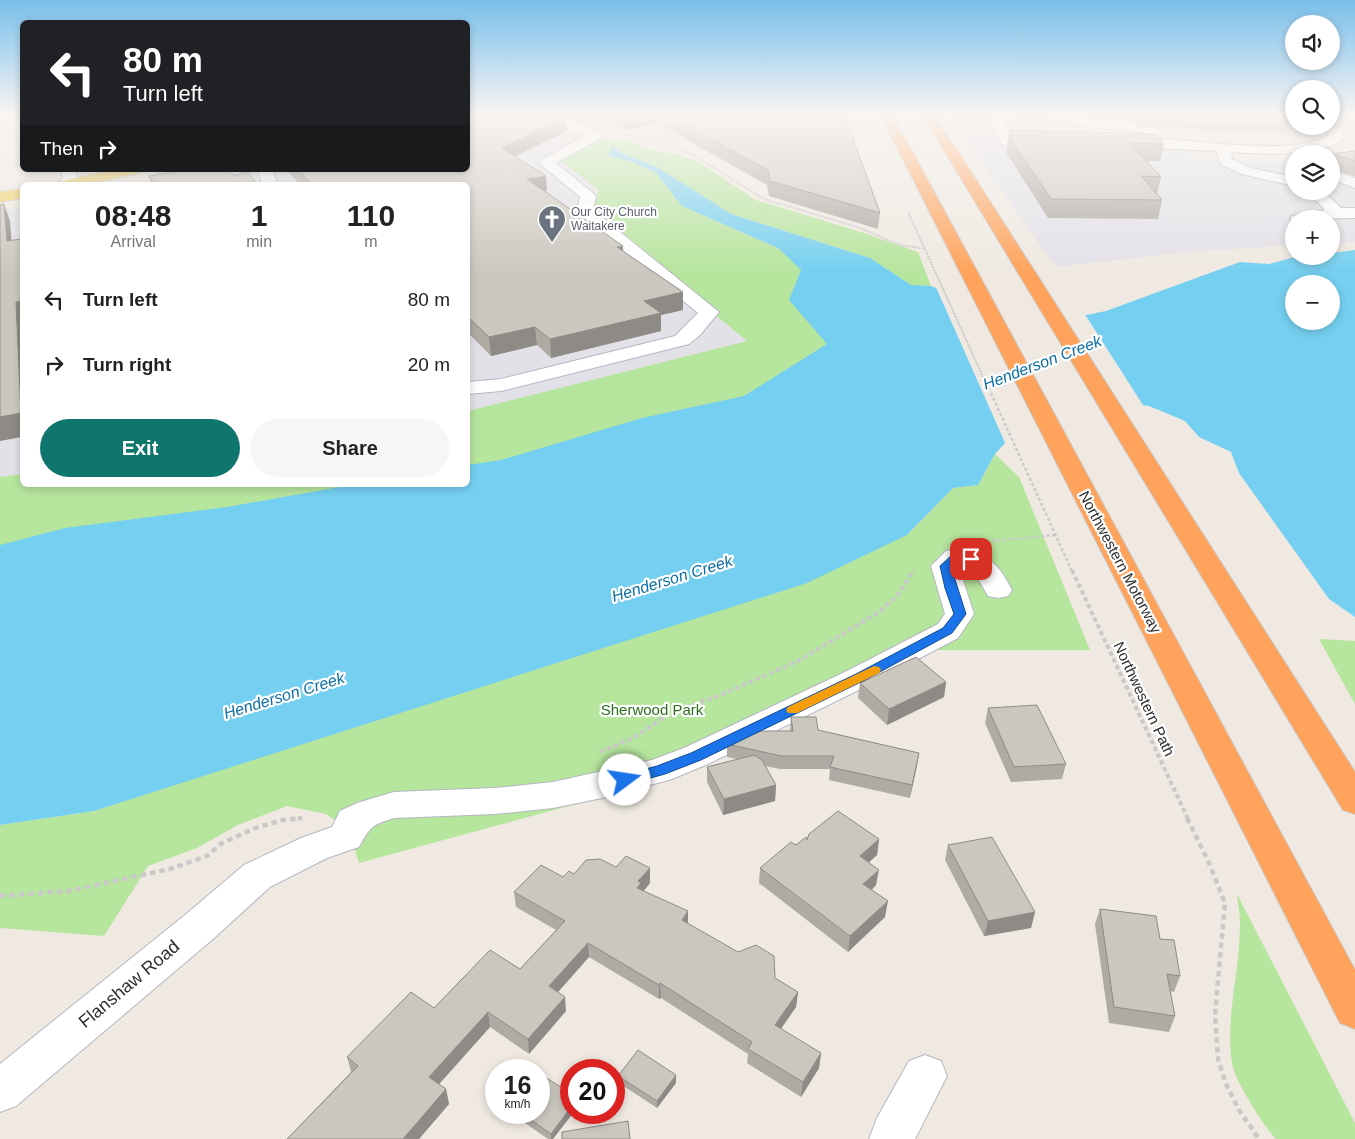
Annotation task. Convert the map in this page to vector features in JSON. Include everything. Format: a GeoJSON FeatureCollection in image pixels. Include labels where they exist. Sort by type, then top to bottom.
{"type":"FeatureCollection","features":[{"type":"Feature","properties":{"kind":"highway","name":"Northwestern Motorway"},"geometry":{"type":"LineString","coordinates":[[913,167],[1355,1010]]}},
{"type":"Feature","properties":{"kind":"highway"},"geometry":{"type":"LineString","coordinates":[[961,167],[1355,800]]}},
{"type":"Feature","properties":{"kind":"main road"},"geometry":{"type":"LineString","coordinates":[[78,182],[125,172]]}},
{"type":"Feature","properties":{"kind":"main road"},"geometry":{"type":"LineString","coordinates":[[0,197],[20,194]]}},
{"type":"Feature","properties":{"kind":"street"},"geometry":{"type":"LineString","coordinates":[[470,388],[501,384],[682,340],[693,331],[709,312],[585,211],[588,196],[551,167]]}},
{"type":"Feature","properties":{"kind":"street"},"geometry":{"type":"LineString","coordinates":[[1239,167],[1246,171],[1285,180]]}},
{"type":"Feature","properties":{"kind":"street"},"geometry":{"type":"LineString","coordinates":[[1340,177],[1355,183]]}},
{"type":"Feature","properties":{"kind":"street"},"geometry":{"type":"LineString","coordinates":[[1340,193],[1355,196]]}},
{"type":"Feature","properties":{"kind":"street"},"geometry":{"type":"LineString","coordinates":[[1323,200],[1334,210]]}},
{"type":"Feature","properties":{"kind":"street"},"geometry":{"type":"LineString","coordinates":[[1340,213],[1355,212]]}},
{"type":"Feature","properties":{"kind":"street","name":"Flanshaw Road"},"geometry":{"type":"LineString","coordinates":[[0,1091],[199,927],[257,876],[314,848],[346,837],[353,821],[369,812],[394,805],[495,801],[553,795],[607,784],[660,770],[696,756],[860,677],[948,631],[960,614],[946,566],[956,557],[971,559],[983,567],[992,577],[998,590]]}},
{"type":"Feature","properties":{"kind":"street"},"geometry":{"type":"LineString","coordinates":[[892,1139],[925,1076]]}},
{"type":"Feature","properties":{"kind":"path"},"geometry":{"type":"LineString","coordinates":[[713,167],[764,199],[857,227],[901,245],[925,249]]}},
{"type":"Feature","properties":{"kind":"path","name":"Northwestern Path"},"geometry":{"type":"LineString","coordinates":[[939,281],[1153,747],[1209,863],[1225,904],[1215,1015],[1218,1059],[1226,1084],[1239,1110],[1259,1139]]}},
{"type":"Feature","properties":{"kind":"path"},"geometry":{"type":"LineString","coordinates":[[987,542],[1056,535]]}},
{"type":"Feature","properties":{"kind":"path"},"geometry":{"type":"LineString","coordinates":[[599,753],[635,737],[672,712],[718,696],[798,661],[879,612],[898,595],[917,566]]}},
{"type":"Feature","properties":{"kind":"path"},"geometry":{"type":"LineString","coordinates":[[0,896],[68,891],[170,869],[207,856],[222,843],[258,827],[283,820],[304,818]]}},
{"type":"Feature","properties":{"kind":"shaded area"},"geometry":{"type":"Polygon","coordinates":[[[470,167],[569,167],[599,190],[590,212],[748,341],[470,410],[470,182],[147,182],[190,172],[470,172],[470,167]]]}},
{"type":"Feature","properties":{"kind":"shaded area"},"geometry":{"type":"Polygon","coordinates":[[[984,167],[1285,167],[1285,200],[1340,200],[1340,167],[1355,167],[1355,242],[1340,243],[1340,210],[1285,210],[1285,246],[1177,253],[1056,267],[984,167]]]}},
{"type":"Feature","properties":{"kind":"shaded area"},"geometry":{"type":"Polygon","coordinates":[[[20,208],[20,474],[0,477],[0,210],[20,208]]]}},
{"type":"Feature","properties":{"kind":"green space"},"geometry":{"type":"Polygon","coordinates":[[[569,167],[644,167],[655,172],[682,206],[778,248],[944,331],[0,690],[0,477],[20,474],[20,487],[470,487],[470,410],[747,341],[590,212],[599,190],[569,167]]]}},
{"type":"Feature","properties":{"kind":"green space"},"geometry":{"type":"Polygon","coordinates":[[[657,167],[707,167],[756,200],[861,232],[918,252],[931,286],[911,285],[870,258],[731,214],[657,167]]]}},
{"type":"Feature","properties":{"kind":"green space","name":"Sherwood Park"},"geometry":{"type":"Polygon","coordinates":[[[995,454],[1019,477],[1090,650],[936,650],[679,776],[359,863],[349,830],[326,814],[287,806],[238,825],[197,848],[148,866],[104,936],[0,928],[0,825],[94,811],[907,535],[953,488],[978,485],[995,454]]]}},
{"type":"Feature","properties":{"kind":"green space"},"geometry":{"type":"Polygon","coordinates":[[[1319,639],[1355,641],[1355,704],[1319,639]]]}},
{"type":"Feature","properties":{"kind":"green space"},"geometry":{"type":"Polygon","coordinates":[[[1237,894],[1355,1123],[1355,1139],[1276,1139],[1257,1114],[1238,1080],[1232,1063],[1230,1046],[1231,1011],[1240,921],[1237,894]]]}},
{"type":"Feature","properties":{"kind":"water","name":"Henderson Creek"},"geometry":{"type":"Polygon","coordinates":[[[644,167],[659,168],[731,214],[870,258],[911,285],[931,286],[1032,326],[1106,311],[1240,262],[1269,264],[1285,260],[1285,265],[1340,265],[1340,252],[1355,250],[1355,617],[1329,599],[1239,473],[1231,452],[1199,437],[1185,421],[1149,406],[1087,400],[1027,419],[995,454],[978,485],[953,488],[907,535],[807,583],[94,811],[0,825],[0,545],[65,528],[227,507],[340,487],[470,487],[470,465],[501,460],[642,418],[744,396],[827,344],[789,300],[801,270],[778,248],[682,206],[655,172],[644,167]]]}},
{"type":"Feature","properties":{"kind":"pier"},"geometry":{"type":"Polygon","coordinates":[[[935,285],[1032,324],[1084,313],[1145,408],[1088,402],[1028,421],[1006,445],[935,285]]]}},
{"type":"Feature","properties":{"kind":"building"},"geometry":{"type":"Polygon","coordinates":[[[470,167],[532,167],[546,176],[527,179],[623,246],[617,247],[683,292],[644,301],[661,313],[550,339],[535,327],[489,337],[470,319],[470,182],[310,182],[300,172],[470,172],[470,167]]]}},
{"type":"Feature","properties":{"kind":"building"},"geometry":{"type":"Polygon","coordinates":[[[763,167],[863,167],[880,213],[770,181],[768,170],[763,167]]]}},
{"type":"Feature","properties":{"kind":"building"},"geometry":{"type":"Polygon","coordinates":[[[1030,167],[1152,167],[1161,177],[1141,176],[1162,200],[1051,199],[1030,167]]]}},
{"type":"Feature","properties":{"kind":"building"},"geometry":{"type":"Polygon","coordinates":[[[174,172],[231,172],[234,176],[248,172],[256,182],[153,182],[149,176],[174,172]]]}},
{"type":"Feature","properties":{"kind":"building"},"geometry":{"type":"Polygon","coordinates":[[[4,204],[7,241],[20,239],[20,301],[16,302],[20,413],[0,417],[0,205],[4,204]]]}},
{"type":"Feature","properties":{"kind":"building"},"geometry":{"type":"Polygon","coordinates":[[[916,657],[946,682],[889,709],[860,683],[916,657]]]}},
{"type":"Feature","properties":{"kind":"building"},"geometry":{"type":"Polygon","coordinates":[[[1037,705],[1066,764],[1014,767],[988,708],[1037,705]]]}},
{"type":"Feature","properties":{"kind":"building"},"geometry":{"type":"Polygon","coordinates":[[[791,717],[816,717],[818,730],[919,753],[912,785],[830,767],[834,756],[781,756],[727,744],[754,731],[793,731],[791,717]]]}},
{"type":"Feature","properties":{"kind":"building"},"geometry":{"type":"Polygon","coordinates":[[[754,755],[762,760],[776,785],[724,799],[707,767],[754,755]]]}},
{"type":"Feature","properties":{"kind":"building"},"geometry":{"type":"Polygon","coordinates":[[[838,811],[879,839],[860,856],[879,870],[863,884],[888,901],[850,936],[760,868],[791,842],[796,845],[806,837],[807,840],[809,834],[838,811]]]}},
{"type":"Feature","properties":{"kind":"building"},"geometry":{"type":"Polygon","coordinates":[[[992,837],[1035,912],[988,921],[948,845],[992,837]]]}},
{"type":"Feature","properties":{"kind":"building"},"geometry":{"type":"Polygon","coordinates":[[[626,856],[650,868],[638,881],[641,883],[637,888],[688,911],[682,920],[738,952],[756,945],[774,956],[775,978],[798,992],[775,1025],[821,1053],[803,1082],[748,1049],[752,1042],[660,983],[659,985],[588,943],[549,986],[565,997],[528,1039],[488,1012],[429,1077],[446,1089],[403,1139],[287,1139],[358,1066],[347,1057],[411,992],[434,1008],[490,950],[520,969],[565,921],[514,892],[541,865],[563,877],[569,871],[574,874],[586,860],[600,859],[616,867],[626,856]]]}},
{"type":"Feature","properties":{"kind":"building"},"geometry":{"type":"Polygon","coordinates":[[[1100,909],[1156,916],[1160,939],[1174,940],[1180,976],[1167,974],[1175,1016],[1114,1007],[1100,909]]]}},
{"type":"Feature","properties":{"kind":"building"},"geometry":{"type":"Polygon","coordinates":[[[638,1050],[676,1075],[657,1101],[625,1080],[625,1067],[638,1050]]]}},
{"type":"Feature","properties":{"kind":"building"},"geometry":{"type":"Polygon","coordinates":[[[550,1080],[560,1087],[560,1122],[551,1134],[537,1124],[550,1124],[550,1080]]]}},
{"type":"Feature","properties":{"kind":"building"},"geometry":{"type":"Polygon","coordinates":[[[628,1121],[630,1139],[562,1139],[562,1132],[610,1124],[625,1124],[625,1122],[628,1121]]]}},
{"type":"Feature","properties":{"kind":"slow traffic"},"geometry":{"type":"LineString","coordinates":[[792,710],[874,670]]}},
{"type":"Feature","properties":{"kind":"place","name":"Our City Church Waitakere"},"geometry":{"type":"Point","coordinates":[552,243]}},
{"type":"Feature","properties":{"kind":"route"},"geometry":{"type":"LineString","coordinates":[[625,780],[660,770],[696,756],[860,677],[948,631],[960,614],[946,566],[956,557],[971,559]]}}]}
